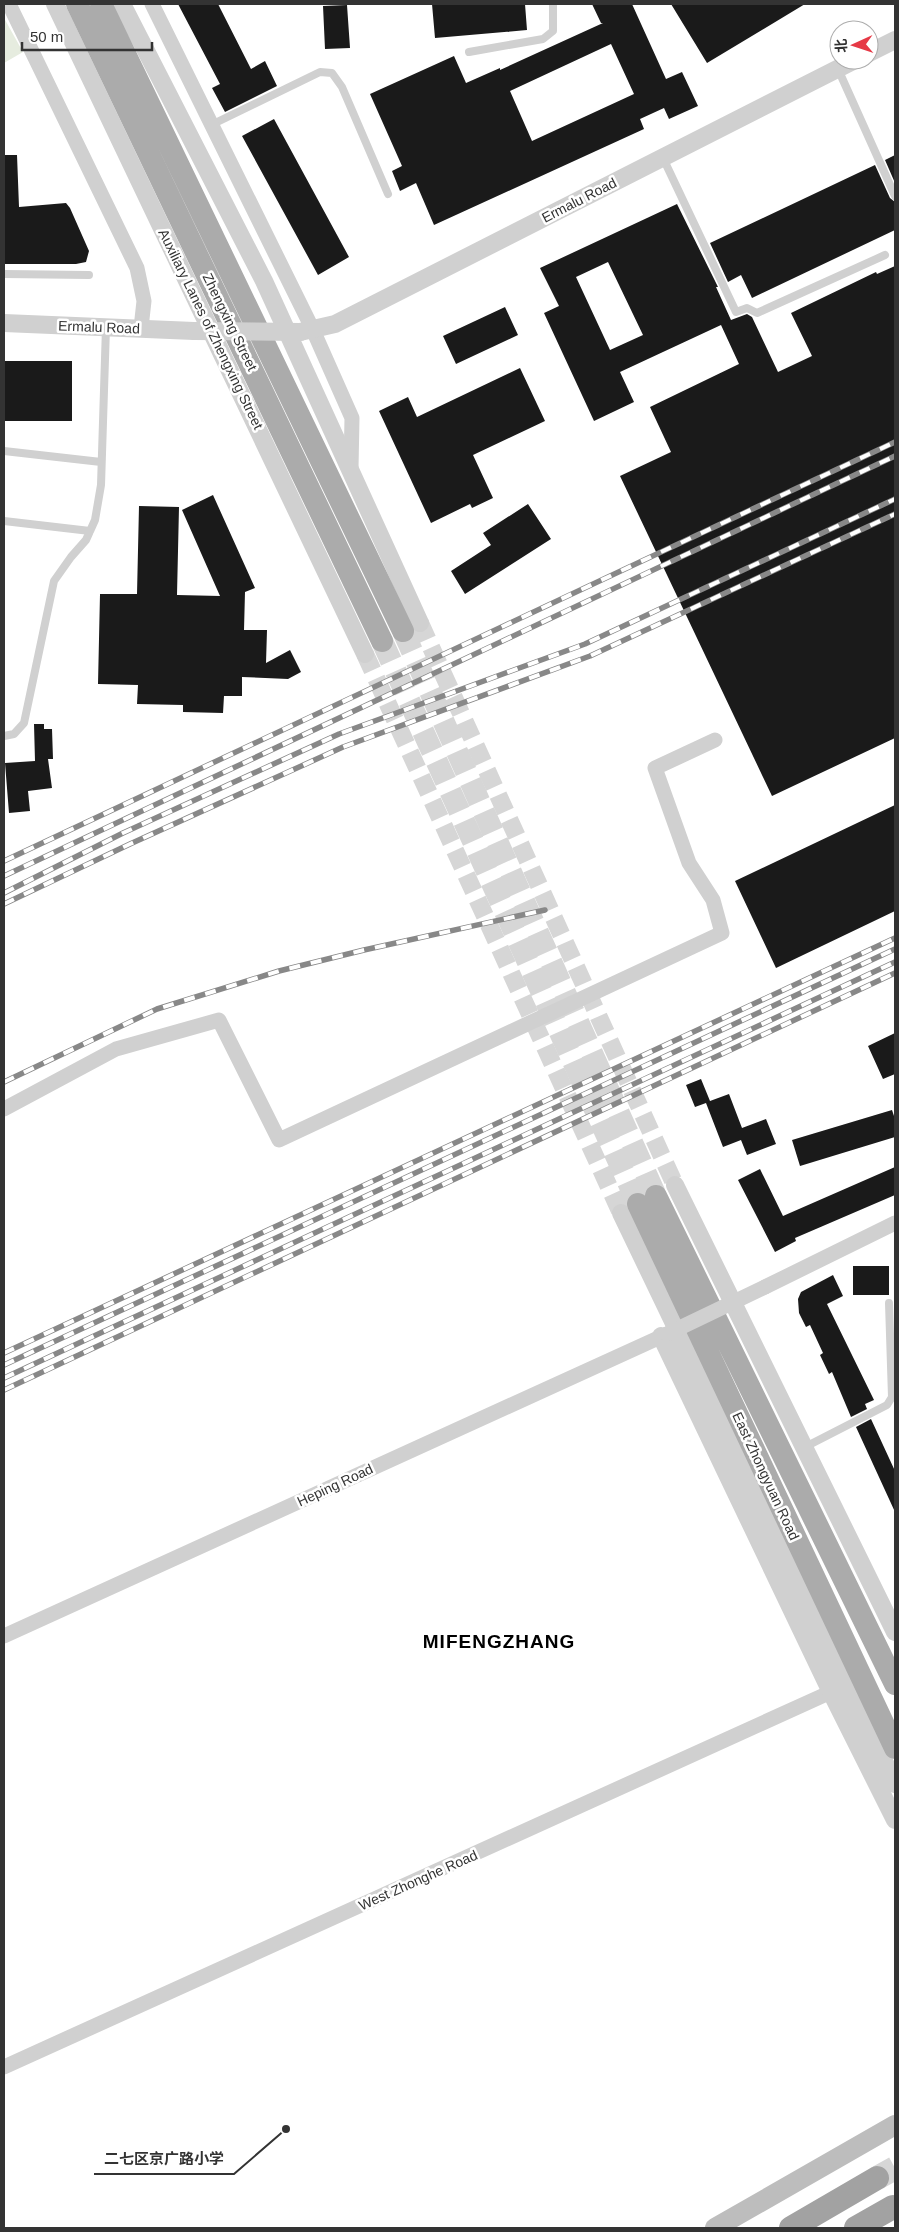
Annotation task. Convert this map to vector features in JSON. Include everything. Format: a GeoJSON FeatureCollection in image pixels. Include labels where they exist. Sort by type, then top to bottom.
{"type":"FeatureCollection","features":[{"type":"Feature","properties":{"kind":"highway"},"geometry":{"type":"LineString","coordinates":[[790,2228],[877,2178]]}},
{"type":"Feature","properties":{"kind":"highway"},"geometry":{"type":"LineString","coordinates":[[856,2228],[893,2207]]}},
{"type":"Feature","properties":{"kind":"main road","name":"Zhengxing Street"},"geometry":{"type":"LineString","coordinates":[[77,4],[373,647]]}},
{"type":"Feature","properties":{"kind":"main road","name":"Zhengxing Street"},"geometry":{"type":"LineString","coordinates":[[101,4],[412,627]]}},
{"type":"Feature","properties":{"kind":"main road","name":"East Zhongyuan Road"},"geometry":{"type":"LineString","coordinates":[[647,1200],[895,1684]]}},
{"type":"Feature","properties":{"kind":"main road","name":"East Zhongyuan Road"},"geometry":{"type":"LineString","coordinates":[[647,1200],[895,1748]]}},
{"type":"Feature","properties":{"kind":"main road"},"geometry":{"type":"LineString","coordinates":[[715,2228],[895,2125]]}},
{"type":"Feature","properties":{"kind":"street"},"geometry":{"type":"LineString","coordinates":[[10,4],[137,268],[144,301],[141,328]]}},
{"type":"Feature","properties":{"kind":"street","name":"Auxiliary Lanes of Zhengxing Street"},"geometry":{"type":"LineString","coordinates":[[55,4],[373,647]]}},
{"type":"Feature","properties":{"kind":"street"},"geometry":{"type":"LineString","coordinates":[[122,4],[264,280],[351,468],[412,627]]}},
{"type":"Feature","properties":{"kind":"street"},"geometry":{"type":"LineString","coordinates":[[152,4],[307,331],[352,418],[351,468]]}},
{"type":"Feature","properties":{"kind":"street"},"geometry":{"type":"LineString","coordinates":[[879,48],[895,40]]}},
{"type":"Feature","properties":{"kind":"street","name":"Ermalu Road"},"geometry":{"type":"LineString","coordinates":[[4,323],[194,330],[307,331],[335,324],[836,70]]}},
{"type":"Feature","properties":{"kind":"street"},"geometry":{"type":"LineString","coordinates":[[4,1109],[116,1049],[219,1020],[279,1140],[722,933],[713,900],[689,863],[655,768],[715,740]]}},
{"type":"Feature","properties":{"kind":"street"},"geometry":{"type":"LineString","coordinates":[[647,1200],[803,1448],[895,1632]]}},
{"type":"Feature","properties":{"kind":"street"},"geometry":{"type":"LineString","coordinates":[[647,1200],[895,1784]]}},
{"type":"Feature","properties":{"kind":"street","name":"Heping Road"},"geometry":{"type":"LineString","coordinates":[[4,1636],[664,1335],[895,1223]]}},
{"type":"Feature","properties":{"kind":"street"},"geometry":{"type":"LineString","coordinates":[[664,1335],[831,1692],[895,1820]]}},
{"type":"Feature","properties":{"kind":"street","name":"West Zhonghe Road"},"geometry":{"type":"LineString","coordinates":[[4,2066],[831,1692]]}},
{"type":"Feature","properties":{"kind":"lane"},"geometry":{"type":"LineString","coordinates":[[469,52],[543,39],[553,31],[553,4]]}},
{"type":"Feature","properties":{"kind":"lane"},"geometry":{"type":"LineString","coordinates":[[838,70],[895,196]]}},
{"type":"Feature","properties":{"kind":"lane"},"geometry":{"type":"LineString","coordinates":[[211,125],[320,72],[332,73],[342,87],[388,194]]}},
{"type":"Feature","properties":{"kind":"lane"},"geometry":{"type":"LineString","coordinates":[[663,158],[736,312],[747,308],[757,313],[885,255]]}},
{"type":"Feature","properties":{"kind":"lane"},"geometry":{"type":"LineString","coordinates":[[4,274],[89,275]]}},
{"type":"Feature","properties":{"kind":"lane"},"geometry":{"type":"LineString","coordinates":[[4,736],[14,734],[24,723],[54,581],[71,556],[86,540],[95,520],[100,485],[106,327]]}},
{"type":"Feature","properties":{"kind":"lane"},"geometry":{"type":"LineString","coordinates":[[4,451],[101,462]]}},
{"type":"Feature","properties":{"kind":"lane"},"geometry":{"type":"LineString","coordinates":[[4,521],[90,530]]}},
{"type":"Feature","properties":{"kind":"lane"},"geometry":{"type":"LineString","coordinates":[[803,1448],[887,1406],[892,1397],[889,1303]]}},
{"type":"Feature","properties":{"kind":"shaded area"},"geometry":{"type":"Polygon","coordinates":[[[4,18],[23,52],[4,63],[4,18]]]}},
{"type":"Feature","properties":{"kind":"building"},"geometry":{"type":"Polygon","coordinates":[[[178,4],[218,4],[251,69],[265,61],[277,86],[225,112],[212,88],[220,84],[178,4]]]}},
{"type":"Feature","properties":{"kind":"building"},"geometry":{"type":"Polygon","coordinates":[[[432,4],[525,4],[527,30],[435,38],[432,4]]]}},
{"type":"Feature","properties":{"kind":"building"},"geometry":{"type":"Polygon","coordinates":[[[592,4],[632,4],[666,79],[682,72],[698,106],[669,119],[664,108],[640,119],[644,129],[434,225],[416,183],[400,191],[392,171],[402,166],[370,94],[454,56],[466,83],[500,68],[500,70],[603,23],[601,23],[592,4]],[[611,44],[510,91],[532,141],[634,94],[611,44]]]}},
{"type":"Feature","properties":{"kind":"building"},"geometry":{"type":"Polygon","coordinates":[[[671,4],[805,4],[707,63],[671,4]]]}},
{"type":"Feature","properties":{"kind":"building"},"geometry":{"type":"Polygon","coordinates":[[[347,5],[350,48],[325,49],[323,6],[347,5]]]}},
{"type":"Feature","properties":{"kind":"building"},"geometry":{"type":"Polygon","coordinates":[[[274,119],[349,257],[318,275],[242,136],[274,119]]]}},
{"type":"Feature","properties":{"kind":"building"},"geometry":{"type":"Polygon","coordinates":[[[4,155],[17,155],[19,207],[66,203],[70,208],[89,251],[86,262],[76,264],[4,264],[4,155]]]}},
{"type":"Feature","properties":{"kind":"building"},"geometry":{"type":"Polygon","coordinates":[[[895,155],[895,183],[885,160],[895,155]]]}},
{"type":"Feature","properties":{"kind":"building"},"geometry":{"type":"Polygon","coordinates":[[[875,165],[890,198],[895,202],[895,230],[752,298],[741,275],[728,282],[710,243],[875,165]]]}},
{"type":"Feature","properties":{"kind":"building"},"geometry":{"type":"Polygon","coordinates":[[[677,204],[718,287],[716,287],[731,320],[747,314],[752,317],[778,372],[812,356],[791,313],[876,272],[877,274],[895,266],[895,738],[772,796],[620,476],[671,452],[650,407],[739,364],[721,325],[620,372],[634,402],[594,421],[544,313],[559,306],[540,268],[677,204]],[[608,262],[576,277],[610,350],[643,335],[608,262]]]}},
{"type":"Feature","properties":{"kind":"building"},"geometry":{"type":"Polygon","coordinates":[[[505,307],[518,335],[456,364],[443,336],[505,307]]]}},
{"type":"Feature","properties":{"kind":"building"},"geometry":{"type":"Polygon","coordinates":[[[4,361],[72,361],[72,421],[4,421],[4,361]]]}},
{"type":"Feature","properties":{"kind":"building"},"geometry":{"type":"Polygon","coordinates":[[[520,368],[545,421],[473,455],[493,498],[472,508],[470,504],[431,523],[379,411],[408,397],[417,417],[520,368]]]}},
{"type":"Feature","properties":{"kind":"building"},"geometry":{"type":"Polygon","coordinates":[[[213,495],[255,588],[245,592],[244,630],[267,630],[266,663],[290,650],[301,672],[288,679],[242,677],[242,696],[224,696],[223,713],[183,712],[183,705],[137,704],[138,685],[98,684],[100,594],[137,594],[139,506],[179,507],[177,595],[220,596],[182,510],[213,495]]]}},
{"type":"Feature","properties":{"kind":"building"},"geometry":{"type":"Polygon","coordinates":[[[528,504],[551,539],[465,594],[451,571],[491,545],[483,533],[528,504]]]}},
{"type":"Feature","properties":{"kind":"building"},"geometry":{"type":"Polygon","coordinates":[[[34,724],[44,724],[44,729],[52,729],[53,759],[48,759],[52,788],[28,791],[30,811],[9,813],[5,763],[35,761],[34,724]]]}},
{"type":"Feature","properties":{"kind":"building"},"geometry":{"type":"Polygon","coordinates":[[[895,805],[895,911],[776,968],[735,881],[895,805]]]}},
{"type":"Feature","properties":{"kind":"building"},"geometry":{"type":"Polygon","coordinates":[[[895,1033],[895,1074],[883,1079],[868,1046],[895,1033]]]}},
{"type":"Feature","properties":{"kind":"building"},"geometry":{"type":"Polygon","coordinates":[[[701,1079],[710,1101],[729,1094],[742,1128],[766,1119],[776,1144],[747,1155],[741,1140],[723,1147],[706,1103],[695,1107],[686,1085],[701,1079]]]}},
{"type":"Feature","properties":{"kind":"building"},"geometry":{"type":"Polygon","coordinates":[[[892,1110],[895,1119],[895,1137],[800,1166],[792,1140],[892,1110]]]}},
{"type":"Feature","properties":{"kind":"building"},"geometry":{"type":"Polygon","coordinates":[[[895,1167],[895,1195],[795,1238],[796,1241],[775,1252],[738,1180],[760,1169],[783,1216],[895,1167]]]}},
{"type":"Feature","properties":{"kind":"building"},"geometry":{"type":"Polygon","coordinates":[[[853,1266],[889,1266],[889,1295],[853,1295],[853,1266]]]}},
{"type":"Feature","properties":{"kind":"building"},"geometry":{"type":"Polygon","coordinates":[[[833,1275],[843,1296],[827,1304],[874,1400],[865,1404],[867,1409],[851,1417],[832,1372],[829,1374],[820,1355],[823,1353],[810,1325],[806,1327],[799,1313],[798,1299],[801,1292],[833,1275]]]}},
{"type":"Feature","properties":{"kind":"building"},"geometry":{"type":"Polygon","coordinates":[[[871,1419],[895,1471],[895,1512],[856,1427],[871,1419]]]}},
{"type":"Feature","properties":{"kind":"tunnel"},"geometry":{"type":"LineString","coordinates":[[420,623],[675,1185]]}},
{"type":"Feature","properties":{"kind":"tunnel"},"geometry":{"type":"LineString","coordinates":[[403,631],[656,1196]]}},
{"type":"Feature","properties":{"kind":"tunnel"},"geometry":{"type":"LineString","coordinates":[[382,641],[638,1204]]}},
{"type":"Feature","properties":{"kind":"tunnel"},"geometry":{"type":"LineString","coordinates":[[365,654],[621,1213]]}},
{"type":"Feature","properties":{"kind":"tunnel"},"geometry":{"type":"LineString","coordinates":[[877,2178],[895,2168]]}},
{"type":"Feature","properties":{"kind":"railway"},"geometry":{"type":"LineString","coordinates":[[4,861],[895,442]]}},
{"type":"Feature","properties":{"kind":"railway"},"geometry":{"type":"LineString","coordinates":[[4,876],[895,456]]}},
{"type":"Feature","properties":{"kind":"railway"},"geometry":{"type":"LineString","coordinates":[[4,893],[123,833],[339,734],[585,644],[895,499]]}},
{"type":"Feature","properties":{"kind":"railway"},"geometry":{"type":"LineString","coordinates":[[4,904],[343,747],[590,656],[895,514]]}},
{"type":"Feature","properties":{"kind":"railway"},"geometry":{"type":"LineString","coordinates":[[4,1082],[157,1009],[279,971],[545,910]]}},
{"type":"Feature","properties":{"kind":"railway"},"geometry":{"type":"LineString","coordinates":[[4,1353],[895,938]]}},
{"type":"Feature","properties":{"kind":"railway"},"geometry":{"type":"LineString","coordinates":[[4,1365],[895,949]]}},
{"type":"Feature","properties":{"kind":"railway"},"geometry":{"type":"LineString","coordinates":[[4,1378],[895,962]]}},
{"type":"Feature","properties":{"kind":"railway"},"geometry":{"type":"LineString","coordinates":[[4,1390],[895,973]]}},
{"type":"Feature","properties":{"kind":"place","name":"二七区京广路小学"},"geometry":{"type":"Point","coordinates":[286,2129]}},
{"type":"Feature","properties":{"kind":"district","name":"MIFENGZHANG"},"geometry":{"type":"Point","coordinates":[499,1641]}}]}
